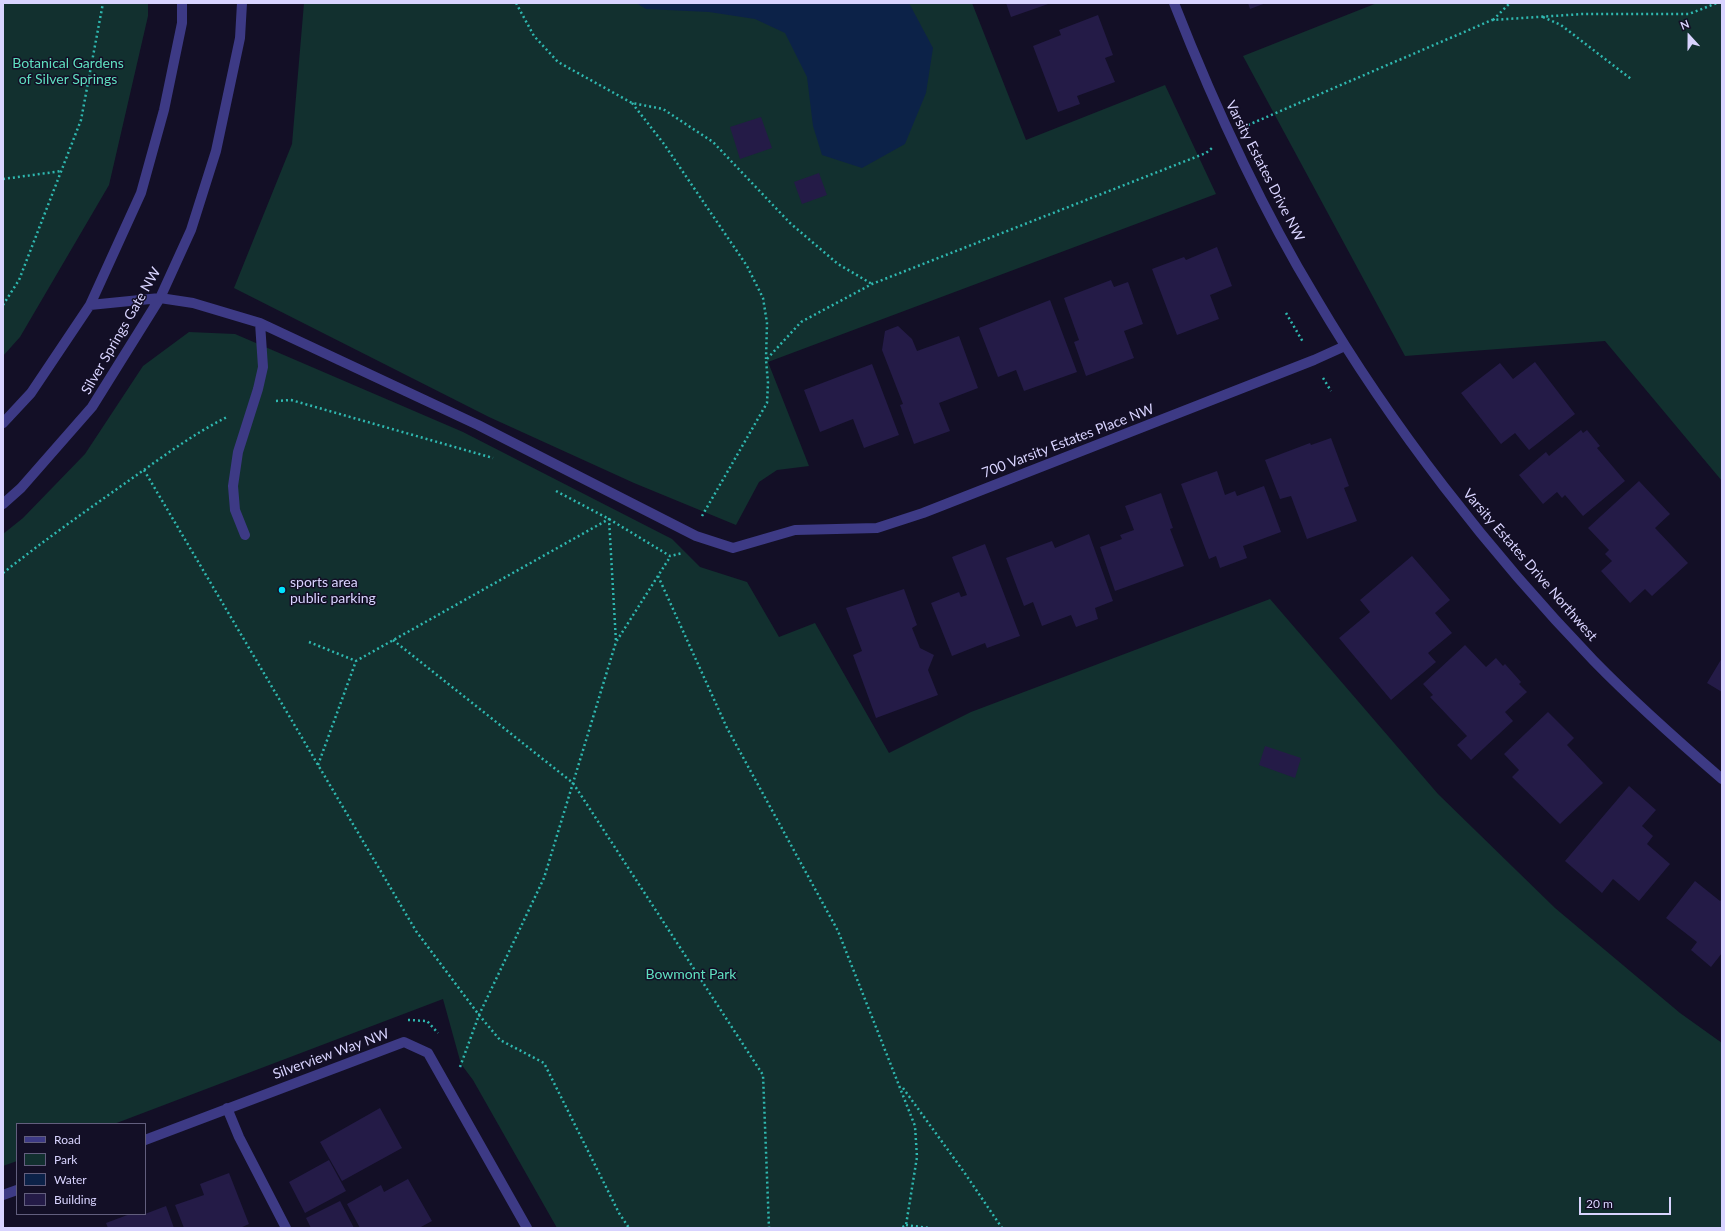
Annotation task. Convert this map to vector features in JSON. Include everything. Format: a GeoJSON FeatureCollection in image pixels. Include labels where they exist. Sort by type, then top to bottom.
{"type":"FeatureCollection","features":[{"type":"Feature","properties":{"kind":"street"},"geometry":{"type":"LineString","coordinates":[[3,423],[31,393],[90,305],[141,193],[164,110],[182,23],[182,3]]}},
{"type":"Feature","properties":{"kind":"street","name":"Silver Springs Gate NW"},"geometry":{"type":"LineString","coordinates":[[3,504],[21,488],[92,407],[160,298],[192,230],[216,151],[240,38],[242,3]]}},
{"type":"Feature","properties":{"kind":"street","name":"Varsity Estates Drive NW"},"geometry":{"type":"LineString","coordinates":[[1174,3],[1200,70],[1228,133],[1272,220],[1314,297],[1345,346]]}},
{"type":"Feature","properties":{"kind":"street","name":"700 Varsity Estates Place NW"},"geometry":{"type":"LineString","coordinates":[[90,305],[160,298],[193,303],[260,323],[478,425],[696,536],[733,548],[795,530],[877,528],[1314,360],[1345,346]]}},
{"type":"Feature","properties":{"kind":"street"},"geometry":{"type":"LineString","coordinates":[[245,535],[235,510],[233,486],[238,452],[258,389],[263,367],[260,323]]}},
{"type":"Feature","properties":{"kind":"street","name":"Varsity Estates Drive Northwest"},"geometry":{"type":"LineString","coordinates":[[1345,346],[1458,505],[1505,562],[1594,661],[1665,729],[1722,779]]}},
{"type":"Feature","properties":{"kind":"street","name":"Silverview Way NW"},"geometry":{"type":"LineString","coordinates":[[146,1140],[404,1042],[428,1053],[527,1228]]}},
{"type":"Feature","properties":{"kind":"street"},"geometry":{"type":"LineString","coordinates":[[227,1108],[239,1137],[286,1228]]}},
{"type":"Feature","properties":{"kind":"street"},"geometry":{"type":"LineString","coordinates":[[3,1195],[16,1190]]}},
{"type":"Feature","properties":{"kind":"path"},"geometry":{"type":"LineString","coordinates":[[3,305],[19,280],[81,120],[103,3]]}},
{"type":"Feature","properties":{"kind":"path"},"geometry":{"type":"LineString","coordinates":[[516,3],[534,36],[558,62],[632,103],[663,109],[713,142],[790,223],[838,264],[872,284]]}},
{"type":"Feature","properties":{"kind":"path"},"geometry":{"type":"LineString","coordinates":[[1492,20],[1510,3]]}},
{"type":"Feature","properties":{"kind":"path"},"geometry":{"type":"LineString","coordinates":[[766,360],[801,322],[872,284],[1206,153],[1228,133],[1492,20],[1583,14],[1689,14],[1718,3]]}},
{"type":"Feature","properties":{"kind":"path"},"geometry":{"type":"LineString","coordinates":[[1543,17],[1561,25],[1630,79]]}},
{"type":"Feature","properties":{"kind":"path"},"geometry":{"type":"LineString","coordinates":[[552,489],[609,519],[670,556],[687,552],[696,536],[699,522],[767,403],[768,383],[766,360],[768,324],[763,298],[747,266],[664,144],[632,103]]}},
{"type":"Feature","properties":{"kind":"path"},"geometry":{"type":"LineString","coordinates":[[3,179],[62,171]]}},
{"type":"Feature","properties":{"kind":"path"},"geometry":{"type":"LineString","coordinates":[[3,573],[36,547],[144,470],[211,425],[252,404],[291,400],[496,459]]}},
{"type":"Feature","properties":{"kind":"path"},"geometry":{"type":"LineString","coordinates":[[144,470],[416,930],[479,1015],[500,1040],[544,1063],[629,1228]]}},
{"type":"Feature","properties":{"kind":"path"},"geometry":{"type":"LineString","coordinates":[[318,765],[356,661],[609,519]]}},
{"type":"Feature","properties":{"kind":"path"},"geometry":{"type":"LineString","coordinates":[[609,519],[616,642]]}},
{"type":"Feature","properties":{"kind":"path"},"geometry":{"type":"LineString","coordinates":[[459,1067],[479,1015],[544,878],[616,642],[670,556]]}},
{"type":"Feature","properties":{"kind":"path"},"geometry":{"type":"LineString","coordinates":[[658,576],[727,728],[838,931],[900,1085],[915,1126],[917,1157],[906,1225]]}},
{"type":"Feature","properties":{"kind":"path"},"geometry":{"type":"LineString","coordinates":[[393,640],[573,783],[763,1075],[768,1228]]}},
{"type":"Feature","properties":{"kind":"path"},"geometry":{"type":"LineString","coordinates":[[309,642],[356,661]]}},
{"type":"Feature","properties":{"kind":"path"},"geometry":{"type":"LineString","coordinates":[[900,1085],[964,1172],[1002,1228]]}},
{"type":"Feature","properties":{"kind":"path"},"geometry":{"type":"LineString","coordinates":[[901,1228],[906,1225],[929,1228]]}},
{"type":"Feature","properties":{"kind":"green space","name":"Botanical Gardens of Silver Springs"},"geometry":{"type":"Polygon","coordinates":[[[3,3],[148,3],[148,16],[109,185],[20,337],[3,356],[3,3]]]}},
{"type":"Feature","properties":{"kind":"green space"},"geometry":{"type":"Polygon","coordinates":[[[304,3],[972,3],[1026,140],[1165,85],[1216,194],[768,362],[809,466],[777,470],[759,482],[736,525],[634,483],[489,417],[234,288],[292,144],[304,3]]]}},
{"type":"Feature","properties":{"kind":"green space"},"geometry":{"type":"Polygon","coordinates":[[[1377,3],[1722,3],[1722,481],[1605,341],[1405,356],[1243,56],[1377,3]]]}},
{"type":"Feature","properties":{"kind":"green space","name":"Bowmont Park"},"geometry":{"type":"Polygon","coordinates":[[[189,332],[235,334],[463,432],[672,539],[700,567],[747,582],[779,637],[815,623],[889,753],[971,712],[1270,599],[1438,794],[1555,908],[1680,1013],[1722,1043],[1722,1228],[557,1228],[473,1080],[461,1064],[443,999],[117,1123],[16,1123],[16,1161],[3,1166],[3,534],[23,518],[85,454],[143,366],[189,332]]]}},
{"type":"Feature","properties":{"kind":"water"},"geometry":{"type":"Polygon","coordinates":[[[636,3],[909,3],[933,48],[926,93],[905,144],[862,168],[822,155],[813,126],[807,77],[785,33],[755,19],[709,12],[646,9],[636,3]]]}},
{"type":"Feature","properties":{"kind":"building"},"geometry":{"type":"Polygon","coordinates":[[[1006,3],[1051,3],[1011,17],[1006,3]]]}},
{"type":"Feature","properties":{"kind":"building"},"geometry":{"type":"Polygon","coordinates":[[[1248,3],[1266,3],[1250,9],[1248,3]]]}},
{"type":"Feature","properties":{"kind":"building"},"geometry":{"type":"Polygon","coordinates":[[[1098,15],[1113,55],[1105,58],[1115,82],[1077,96],[1080,104],[1058,112],[1033,46],[1061,35],[1059,30],[1098,15]]]}},
{"type":"Feature","properties":{"kind":"building"},"geometry":{"type":"Polygon","coordinates":[[[761,117],[772,148],[740,159],[730,127],[761,117]]]}},
{"type":"Feature","properties":{"kind":"building"},"geometry":{"type":"Polygon","coordinates":[[[819,173],[827,195],[802,204],[794,182],[819,173]]]}},
{"type":"Feature","properties":{"kind":"building"},"geometry":{"type":"Polygon","coordinates":[[[1217,247],[1232,286],[1210,295],[1219,319],[1177,335],[1152,269],[1184,257],[1186,260],[1217,247]]]}},
{"type":"Feature","properties":{"kind":"building"},"geometry":{"type":"Polygon","coordinates":[[[1111,280],[1114,287],[1128,282],[1143,324],[1124,331],[1134,358],[1086,376],[1074,342],[1079,340],[1064,298],[1111,280]]]}},
{"type":"Feature","properties":{"kind":"building"},"geometry":{"type":"Polygon","coordinates":[[[1050,300],[1077,372],[1024,391],[1016,370],[998,377],[979,328],[1050,300]]]}},
{"type":"Feature","properties":{"kind":"building"},"geometry":{"type":"Polygon","coordinates":[[[898,326],[912,339],[917,351],[959,336],[978,388],[939,403],[950,431],[914,444],[900,405],[903,404],[882,350],[885,331],[898,326]]]}},
{"type":"Feature","properties":{"kind":"building"},"geometry":{"type":"Polygon","coordinates":[[[1535,362],[1575,414],[1529,450],[1515,433],[1501,444],[1461,393],[1500,363],[1513,379],[1535,362]]]}},
{"type":"Feature","properties":{"kind":"building"},"geometry":{"type":"Polygon","coordinates":[[[872,364],[899,435],[864,448],[853,419],[820,432],[804,390],[872,364]]]}},
{"type":"Feature","properties":{"kind":"building"},"geometry":{"type":"Polygon","coordinates":[[[1581,430],[1583,433],[1587,430],[1600,446],[1597,448],[1625,481],[1583,516],[1565,495],[1562,498],[1557,492],[1543,504],[1519,475],[1546,452],[1549,456],[1581,430]]]}},
{"type":"Feature","properties":{"kind":"building"},"geometry":{"type":"Polygon","coordinates":[[[1331,438],[1349,486],[1344,488],[1357,521],[1307,539],[1291,496],[1280,499],[1265,460],[1310,443],[1311,445],[1331,438]]]}},
{"type":"Feature","properties":{"kind":"building"},"geometry":{"type":"Polygon","coordinates":[[[1217,471],[1225,495],[1235,491],[1237,496],[1264,486],[1281,532],[1243,546],[1247,558],[1220,568],[1216,556],[1209,559],[1181,484],[1217,471]]]}},
{"type":"Feature","properties":{"kind":"building"},"geometry":{"type":"Polygon","coordinates":[[[1639,481],[1670,514],[1655,528],[1688,563],[1652,596],[1645,589],[1630,603],[1601,571],[1612,561],[1605,554],[1609,550],[1588,528],[1639,481]]]}},
{"type":"Feature","properties":{"kind":"building"},"geometry":{"type":"Polygon","coordinates":[[[1161,493],[1173,528],[1170,529],[1184,566],[1115,591],[1100,547],[1122,539],[1120,535],[1134,530],[1125,506],[1161,493]]]}},
{"type":"Feature","properties":{"kind":"building"},"geometry":{"type":"Polygon","coordinates":[[[1089,534],[1113,601],[1095,608],[1098,619],[1076,627],[1071,615],[1042,626],[1033,602],[1024,606],[1006,558],[1052,541],[1055,548],[1089,534]]]}},
{"type":"Feature","properties":{"kind":"building"},"geometry":{"type":"Polygon","coordinates":[[[985,544],[1020,636],[987,648],[985,643],[952,656],[931,603],[959,592],[961,597],[967,595],[952,557],[985,544]]]}},
{"type":"Feature","properties":{"kind":"building"},"geometry":{"type":"Polygon","coordinates":[[[1412,556],[1450,600],[1435,613],[1452,633],[1428,653],[1436,662],[1391,700],[1339,638],[1370,612],[1360,600],[1412,556]]]}},
{"type":"Feature","properties":{"kind":"building"},"geometry":{"type":"Polygon","coordinates":[[[904,589],[917,625],[912,628],[920,648],[934,655],[928,670],[938,695],[876,718],[853,655],[862,651],[846,608],[904,589]]]}},
{"type":"Feature","properties":{"kind":"building"},"geometry":{"type":"Polygon","coordinates":[[[1465,645],[1486,667],[1496,658],[1503,666],[1505,664],[1521,682],[1519,684],[1527,692],[1505,712],[1513,721],[1471,760],[1457,745],[1467,736],[1430,697],[1433,695],[1423,684],[1465,645]]]}},
{"type":"Feature","properties":{"kind":"building"},"geometry":{"type":"Polygon","coordinates":[[[1722,658],[1722,692],[1707,683],[1722,658]]]}},
{"type":"Feature","properties":{"kind":"building"},"geometry":{"type":"Polygon","coordinates":[[[1548,712],[1574,738],[1567,745],[1603,783],[1560,824],[1512,777],[1519,770],[1504,754],[1548,712]]]}},
{"type":"Feature","properties":{"kind":"building"},"geometry":{"type":"Polygon","coordinates":[[[1265,746],[1301,758],[1295,778],[1259,765],[1265,746]]]}},
{"type":"Feature","properties":{"kind":"building"},"geometry":{"type":"Polygon","coordinates":[[[1629,786],[1656,810],[1642,826],[1653,836],[1647,844],[1670,864],[1639,901],[1613,879],[1602,893],[1565,861],[1629,786]]]}},
{"type":"Feature","properties":{"kind":"building"},"geometry":{"type":"Polygon","coordinates":[[[1695,881],[1720,901],[1722,899],[1722,953],[1711,967],[1691,950],[1697,942],[1666,918],[1695,881]]]}},
{"type":"Feature","properties":{"kind":"building"},"geometry":{"type":"Polygon","coordinates":[[[380,1108],[402,1148],[342,1181],[320,1142],[380,1108]]]}},
{"type":"Feature","properties":{"kind":"building"},"geometry":{"type":"Polygon","coordinates":[[[329,1160],[346,1191],[305,1213],[289,1182],[329,1160]]]}},
{"type":"Feature","properties":{"kind":"building"},"geometry":{"type":"Polygon","coordinates":[[[229,1173],[249,1224],[240,1228],[184,1228],[175,1205],[204,1195],[200,1184],[229,1173]]]}},
{"type":"Feature","properties":{"kind":"building"},"geometry":{"type":"Polygon","coordinates":[[[408,1179],[432,1221],[419,1228],[360,1228],[347,1204],[381,1185],[384,1192],[408,1179]]]}},
{"type":"Feature","properties":{"kind":"building"},"geometry":{"type":"Polygon","coordinates":[[[340,1201],[354,1228],[311,1228],[306,1218],[340,1201]]]}},
{"type":"Feature","properties":{"kind":"building"},"geometry":{"type":"Polygon","coordinates":[[[166,1206],[174,1228],[108,1228],[106,1223],[127,1215],[146,1215],[146,1214],[166,1206]]]}},
{"type":"Feature","properties":{"kind":"place","name":"sports area public parking"},"geometry":{"type":"Point","coordinates":[282,590]}}]}
